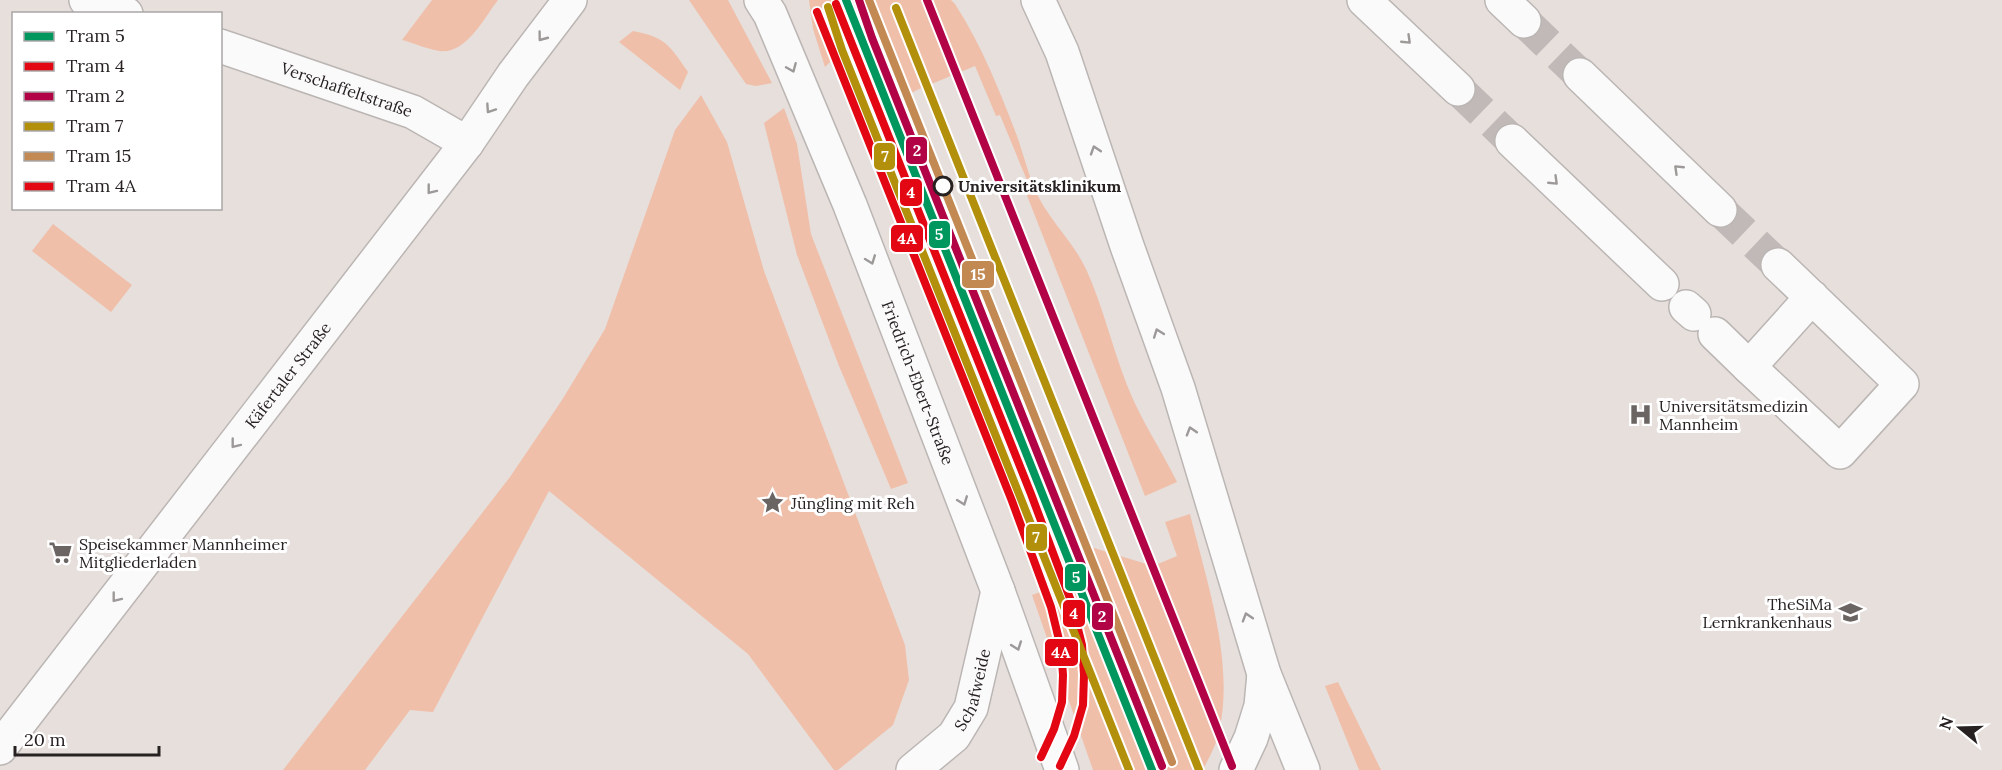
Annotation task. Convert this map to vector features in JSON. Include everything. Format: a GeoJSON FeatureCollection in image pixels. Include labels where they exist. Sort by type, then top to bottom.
{"type":"FeatureCollection","features":[{"type":"Feature","properties":{"kind":"main road"},"geometry":{"type":"LineString","coordinates":[[86,0],[120,12]]}},
{"type":"Feature","properties":{"kind":"main road","name":"Käfertaler Straße"},"geometry":{"type":"LineString","coordinates":[[0,748],[467,143],[513,75],[570,0]]}},
{"type":"Feature","properties":{"kind":"main road"},"geometry":{"type":"LineString","coordinates":[[1038,0],[1062,52],[1127,246],[1178,388],[1264,674],[1303,770]]}},
{"type":"Feature","properties":{"kind":"main road"},"geometry":{"type":"LineString","coordinates":[[1364,0],[1458,89]]}},
{"type":"Feature","properties":{"kind":"main road","name":"Friedrich-Ebert-Straße"},"geometry":{"type":"LineString","coordinates":[[767,5],[850,205],[998,591],[1062,770]]}},
{"type":"Feature","properties":{"kind":"main road","name":"Verschaffeltstraße"},"geometry":{"type":"LineString","coordinates":[[222,47],[413,112],[467,143]]}},
{"type":"Feature","properties":{"kind":"main road"},"geometry":{"type":"LineString","coordinates":[[1580,75],[1720,210]]}},
{"type":"Feature","properties":{"kind":"main road"},"geometry":{"type":"LineString","coordinates":[[1512,141],[1662,284]]}},
{"type":"Feature","properties":{"kind":"main road"},"geometry":{"type":"LineString","coordinates":[[1698,318],[1840,452],[1902,384],[1778,265]]}},
{"type":"Feature","properties":{"kind":"main road"},"geometry":{"type":"LineString","coordinates":[[1749,367],[1812,297]]}},
{"type":"Feature","properties":{"kind":"main road","name":"Schafweide"},"geometry":{"type":"LineString","coordinates":[[913,770],[954,736],[971,708],[998,591]]}},
{"type":"Feature","properties":{"kind":"main road"},"geometry":{"type":"LineString","coordinates":[[1236,770],[1251,738],[1261,706],[1264,674]]}},
{"type":"Feature","properties":{"kind":"shaded area"},"geometry":{"type":"Polygon","coordinates":[[[432,0],[498,0],[466,41],[449,51],[439,51],[402,40],[432,0]]]}},
{"type":"Feature","properties":{"kind":"shaded area"},"geometry":{"type":"Polygon","coordinates":[[[689,0],[728,0],[772,83],[756,86],[746,84],[689,0]]]}},
{"type":"Feature","properties":{"kind":"shaded area"},"geometry":{"type":"Polygon","coordinates":[[[809,0],[951,0],[955,4],[974,36],[997,85],[1038,196],[1086,269],[1132,398],[1177,482],[1145,496],[1026,193],[1031,190],[1000,115],[996,116],[975,66],[902,98],[1070,518],[1034,505],[1025,472],[866,73],[857,76],[840,31],[825,39],[832,60],[825,67],[813,29],[809,0]]]}},
{"type":"Feature","properties":{"kind":"shaded area"},"geometry":{"type":"Polygon","coordinates":[[[633,31],[653,36],[666,44],[676,55],[688,72],[680,90],[619,42],[633,31]]]}},
{"type":"Feature","properties":{"kind":"shaded area"},"geometry":{"type":"Polygon","coordinates":[[[701,95],[727,142],[764,271],[905,645],[909,680],[893,725],[838,770],[834,770],[748,654],[549,491],[433,712],[410,710],[365,770],[283,770],[510,477],[562,400],[605,329],[675,130],[701,95]]]}},
{"type":"Feature","properties":{"kind":"shaded area"},"geometry":{"type":"Polygon","coordinates":[[[784,108],[797,144],[811,234],[908,483],[891,489],[839,366],[797,255],[764,123],[784,108]]]}},
{"type":"Feature","properties":{"kind":"shaded area"},"geometry":{"type":"Polygon","coordinates":[[[53,224],[132,285],[111,312],[32,251],[53,224]]]}},
{"type":"Feature","properties":{"kind":"shaded area"},"geometry":{"type":"Polygon","coordinates":[[[1190,514],[1211,596],[1222,653],[1223,709],[1215,745],[1203,770],[1093,770],[1032,595],[1062,584],[1042,532],[1153,566],[1177,556],[1165,522],[1190,514]]]}},
{"type":"Feature","properties":{"kind":"shaded area"},"geometry":{"type":"Polygon","coordinates":[[[1338,682],[1381,770],[1359,770],[1325,686],[1338,682]]]}},
{"type":"Feature","properties":{"kind":"tunnel"},"geometry":{"type":"LineString","coordinates":[[1524,21],[1580,75]]}},
{"type":"Feature","properties":{"kind":"tunnel"},"geometry":{"type":"LineString","coordinates":[[1458,89],[1512,141]]}},
{"type":"Feature","properties":{"kind":"tunnel"},"geometry":{"type":"LineString","coordinates":[[1720,210],[1778,265]]}},
{"type":"Feature","properties":{"kind":"tram line","name":"5"},"geometry":{"type":"LineString","coordinates":[[846,0],[1152,770]]}},
{"type":"Feature","properties":{"kind":"tram line","name":"2"},"geometry":{"type":"LineString","coordinates":[[859,0],[872,38],[1162,766]]}},
{"type":"Feature","properties":{"kind":"tram line","name":"15"},"geometry":{"type":"LineString","coordinates":[[869,0],[1172,762]]}},
{"type":"Feature","properties":{"kind":"tram line"},"geometry":{"type":"LineString","coordinates":[[872,0],[879,22]]}},
{"type":"Feature","properties":{"kind":"tram line","name":"2"},"geometry":{"type":"LineString","coordinates":[[927,0],[1232,766]]}},
{"type":"Feature","properties":{"kind":"tram line","name":"4"},"geometry":{"type":"LineString","coordinates":[[836,4],[1031,494],[1071,601],[1082,645],[1083,705],[1074,736],[1060,766]]}},
{"type":"Feature","properties":{"kind":"tram line","name":"7"},"geometry":{"type":"LineString","coordinates":[[828,7],[842,50],[1129,770]]}},
{"type":"Feature","properties":{"kind":"tram line","name":"7"},"geometry":{"type":"LineString","coordinates":[[896,8],[1199,770]]}},
{"type":"Feature","properties":{"kind":"tram line","name":"4A"},"geometry":{"type":"LineString","coordinates":[[817,12],[1012,501],[1051,607],[1061,648],[1062,702],[1054,729],[1041,757]]}},
{"type":"Feature","properties":{"kind":"place","name":"Universitätsklinikum"},"geometry":{"type":"Point","coordinates":[943,186]}},
{"type":"Feature","properties":{"kind":"place","name":"Universitätsmedizin Mannheim"},"geometry":{"type":"Point","coordinates":[1641,415]}},
{"type":"Feature","properties":{"kind":"place","name":"Jüngling mit Reh"},"geometry":{"type":"Point","coordinates":[773,503]}},
{"type":"Feature","properties":{"kind":"place","name":"Speisekammer Mannheimer Mitgliederladen"},"geometry":{"type":"Point","coordinates":[61,553]}},
{"type":"Feature","properties":{"kind":"place","name":"TheSiMa Lernkrankenhaus"},"geometry":{"type":"Point","coordinates":[1850,613]}}]}
